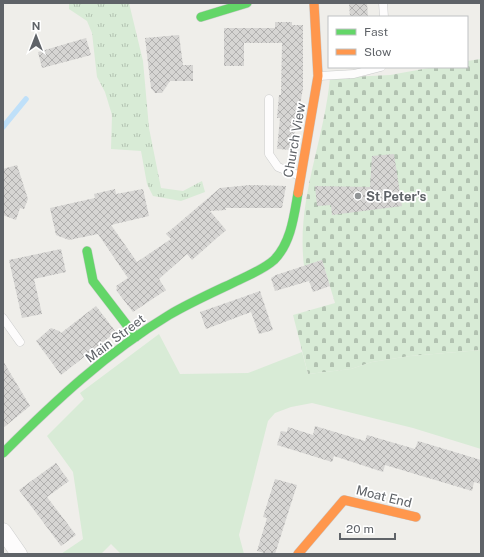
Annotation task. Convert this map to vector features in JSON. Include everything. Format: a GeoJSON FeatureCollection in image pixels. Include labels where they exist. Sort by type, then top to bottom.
{"type":"FeatureCollection","features":[{"type":"Feature","properties":{"kind":"street"},"geometry":{"type":"LineString","coordinates":[[201,17],[247,3]]}},
{"type":"Feature","properties":{"kind":"street","name":"Church View"},"geometry":{"type":"LineString","coordinates":[[261,269],[273,260],[287,241],[292,226],[318,76],[314,3]]}},
{"type":"Feature","properties":{"kind":"street"},"geometry":{"type":"LineString","coordinates":[[87,251],[93,281],[136,337]]}},
{"type":"Feature","properties":{"kind":"street","name":"Main Street"},"geometry":{"type":"LineString","coordinates":[[3,453],[35,420],[93,370],[136,337],[185,306],[261,269]]}},
{"type":"Feature","properties":{"kind":"street","name":"Moat End"},"geometry":{"type":"LineString","coordinates":[[298,554],[344,500],[416,518]]}},
{"type":"Feature","properties":{"kind":"street"},"geometry":{"type":"LineString","coordinates":[[3,531],[19,554]]}},
{"type":"Feature","properties":{"kind":"lane"},"geometry":{"type":"LineString","coordinates":[[384,3],[384,16]]}},
{"type":"Feature","properties":{"kind":"lane"},"geometry":{"type":"LineString","coordinates":[[318,76],[354,74],[377,68]]}},
{"type":"Feature","properties":{"kind":"lane"},"geometry":{"type":"LineString","coordinates":[[269,99],[268,146],[271,158],[278,167],[301,176]]}},
{"type":"Feature","properties":{"kind":"lane"},"geometry":{"type":"LineString","coordinates":[[3,318],[20,342]]}},
{"type":"Feature","properties":{"kind":"green space"},"geometry":{"type":"Polygon","coordinates":[[[69,3],[129,3],[143,61],[149,128],[161,188],[183,191],[202,181],[205,192],[181,201],[153,196],[147,184],[141,151],[111,149],[112,115],[105,92],[97,77],[92,33],[87,21],[69,9],[69,3]]]}},
{"type":"Feature","properties":{"kind":"green space"},"geometry":{"type":"Polygon","coordinates":[[[481,59],[481,350],[410,356],[372,362],[351,369],[308,374],[293,315],[335,303],[322,260],[304,266],[303,242],[307,195],[327,102],[330,78],[390,75],[428,68],[468,68],[468,61],[481,59]]]}},
{"type":"Feature","properties":{"kind":"green space"},"geometry":{"type":"Polygon","coordinates":[[[159,334],[180,374],[248,373],[302,352],[308,374],[351,369],[372,362],[410,356],[481,350],[481,449],[413,428],[312,403],[291,407],[275,413],[268,421],[239,535],[244,554],[121,554],[111,544],[101,554],[61,554],[83,539],[73,472],[47,436],[84,399],[80,393],[159,334]]]}},
{"type":"Feature","properties":{"kind":"building"},"geometry":{"type":"Polygon","coordinates":[[[349,3],[367,3],[368,16],[350,16],[349,3]]]}},
{"type":"Feature","properties":{"kind":"building"},"geometry":{"type":"Polygon","coordinates":[[[275,22],[292,22],[292,25],[303,25],[303,88],[292,150],[277,149],[280,118],[277,118],[279,95],[281,95],[282,43],[244,43],[244,66],[224,66],[224,28],[275,28],[275,22]]]}},
{"type":"Feature","properties":{"kind":"building"},"geometry":{"type":"Polygon","coordinates":[[[179,35],[183,65],[193,65],[193,81],[170,81],[162,93],[155,93],[151,88],[145,38],[179,35]]]}},
{"type":"Feature","properties":{"kind":"building"},"geometry":{"type":"Polygon","coordinates":[[[86,38],[91,55],[42,68],[38,52],[86,38]]]}},
{"type":"Feature","properties":{"kind":"building","name":"St Peter's"},"geometry":{"type":"Polygon","coordinates":[[[394,154],[402,206],[332,215],[331,205],[317,206],[315,186],[370,187],[372,156],[394,154]]]}},
{"type":"Feature","properties":{"kind":"building"},"geometry":{"type":"Polygon","coordinates":[[[17,165],[28,199],[24,209],[20,208],[16,220],[3,215],[3,169],[17,165]]]}},
{"type":"Feature","properties":{"kind":"building"},"geometry":{"type":"Polygon","coordinates":[[[250,185],[286,186],[282,208],[225,208],[226,210],[210,211],[226,230],[192,260],[187,254],[159,279],[166,290],[133,312],[116,290],[116,286],[128,278],[98,234],[69,240],[56,235],[50,208],[95,198],[94,194],[115,189],[116,194],[143,189],[149,216],[111,225],[137,262],[171,239],[166,234],[220,188],[250,185]]]}},
{"type":"Feature","properties":{"kind":"building"},"geometry":{"type":"Polygon","coordinates":[[[61,249],[66,272],[34,279],[42,314],[22,318],[9,260],[61,249]]]}},
{"type":"Feature","properties":{"kind":"building"},"geometry":{"type":"Polygon","coordinates":[[[322,260],[330,286],[313,292],[309,281],[275,291],[271,278],[322,260]]]}},
{"type":"Feature","properties":{"kind":"building"},"geometry":{"type":"Polygon","coordinates":[[[260,291],[273,330],[259,334],[251,312],[206,329],[200,312],[260,291]]]}},
{"type":"Feature","properties":{"kind":"building"},"geometry":{"type":"Polygon","coordinates":[[[96,306],[116,332],[61,375],[36,341],[51,328],[61,333],[96,306]]]}},
{"type":"Feature","properties":{"kind":"building"},"geometry":{"type":"Polygon","coordinates":[[[3,361],[30,406],[3,428],[3,361]]]}},
{"type":"Feature","properties":{"kind":"building"},"geometry":{"type":"Polygon","coordinates":[[[315,426],[365,441],[367,435],[415,449],[418,441],[481,460],[481,484],[474,482],[472,491],[385,465],[383,472],[334,456],[332,462],[277,445],[281,431],[287,432],[288,427],[313,435],[315,426]]]}},
{"type":"Feature","properties":{"kind":"building"},"geometry":{"type":"Polygon","coordinates":[[[56,463],[69,481],[47,497],[76,535],[61,546],[19,490],[56,463]]]}},
{"type":"Feature","properties":{"kind":"building"},"geometry":{"type":"Polygon","coordinates":[[[275,479],[297,485],[275,554],[268,554],[257,551],[267,518],[263,517],[275,479]]]}},
{"type":"Feature","properties":{"kind":"waterway"},"geometry":{"type":"LineString","coordinates":[[3,127],[26,99]]}},
{"type":"Feature","properties":{"kind":"traffic: fast"},"geometry":{"type":"LineString","coordinates":[[201,17],[247,3]]}},
{"type":"Feature","properties":{"kind":"traffic: fast"},"geometry":{"type":"LineString","coordinates":[[3,453],[61,397],[124,345],[177,310],[257,271],[274,260],[284,246],[291,229],[298,193]]}},
{"type":"Feature","properties":{"kind":"traffic: fast"},"geometry":{"type":"LineString","coordinates":[[87,251],[93,281],[136,337]]}},
{"type":"Feature","properties":{"kind":"traffic: slow"},"geometry":{"type":"LineString","coordinates":[[298,193],[318,76],[314,3]]}},
{"type":"Feature","properties":{"kind":"traffic: slow"},"geometry":{"type":"LineString","coordinates":[[298,554],[344,500],[416,517]]}},
{"type":"Feature","properties":{"kind":"place","name":"St Peter's"},"geometry":{"type":"Point","coordinates":[358,196]}}]}
